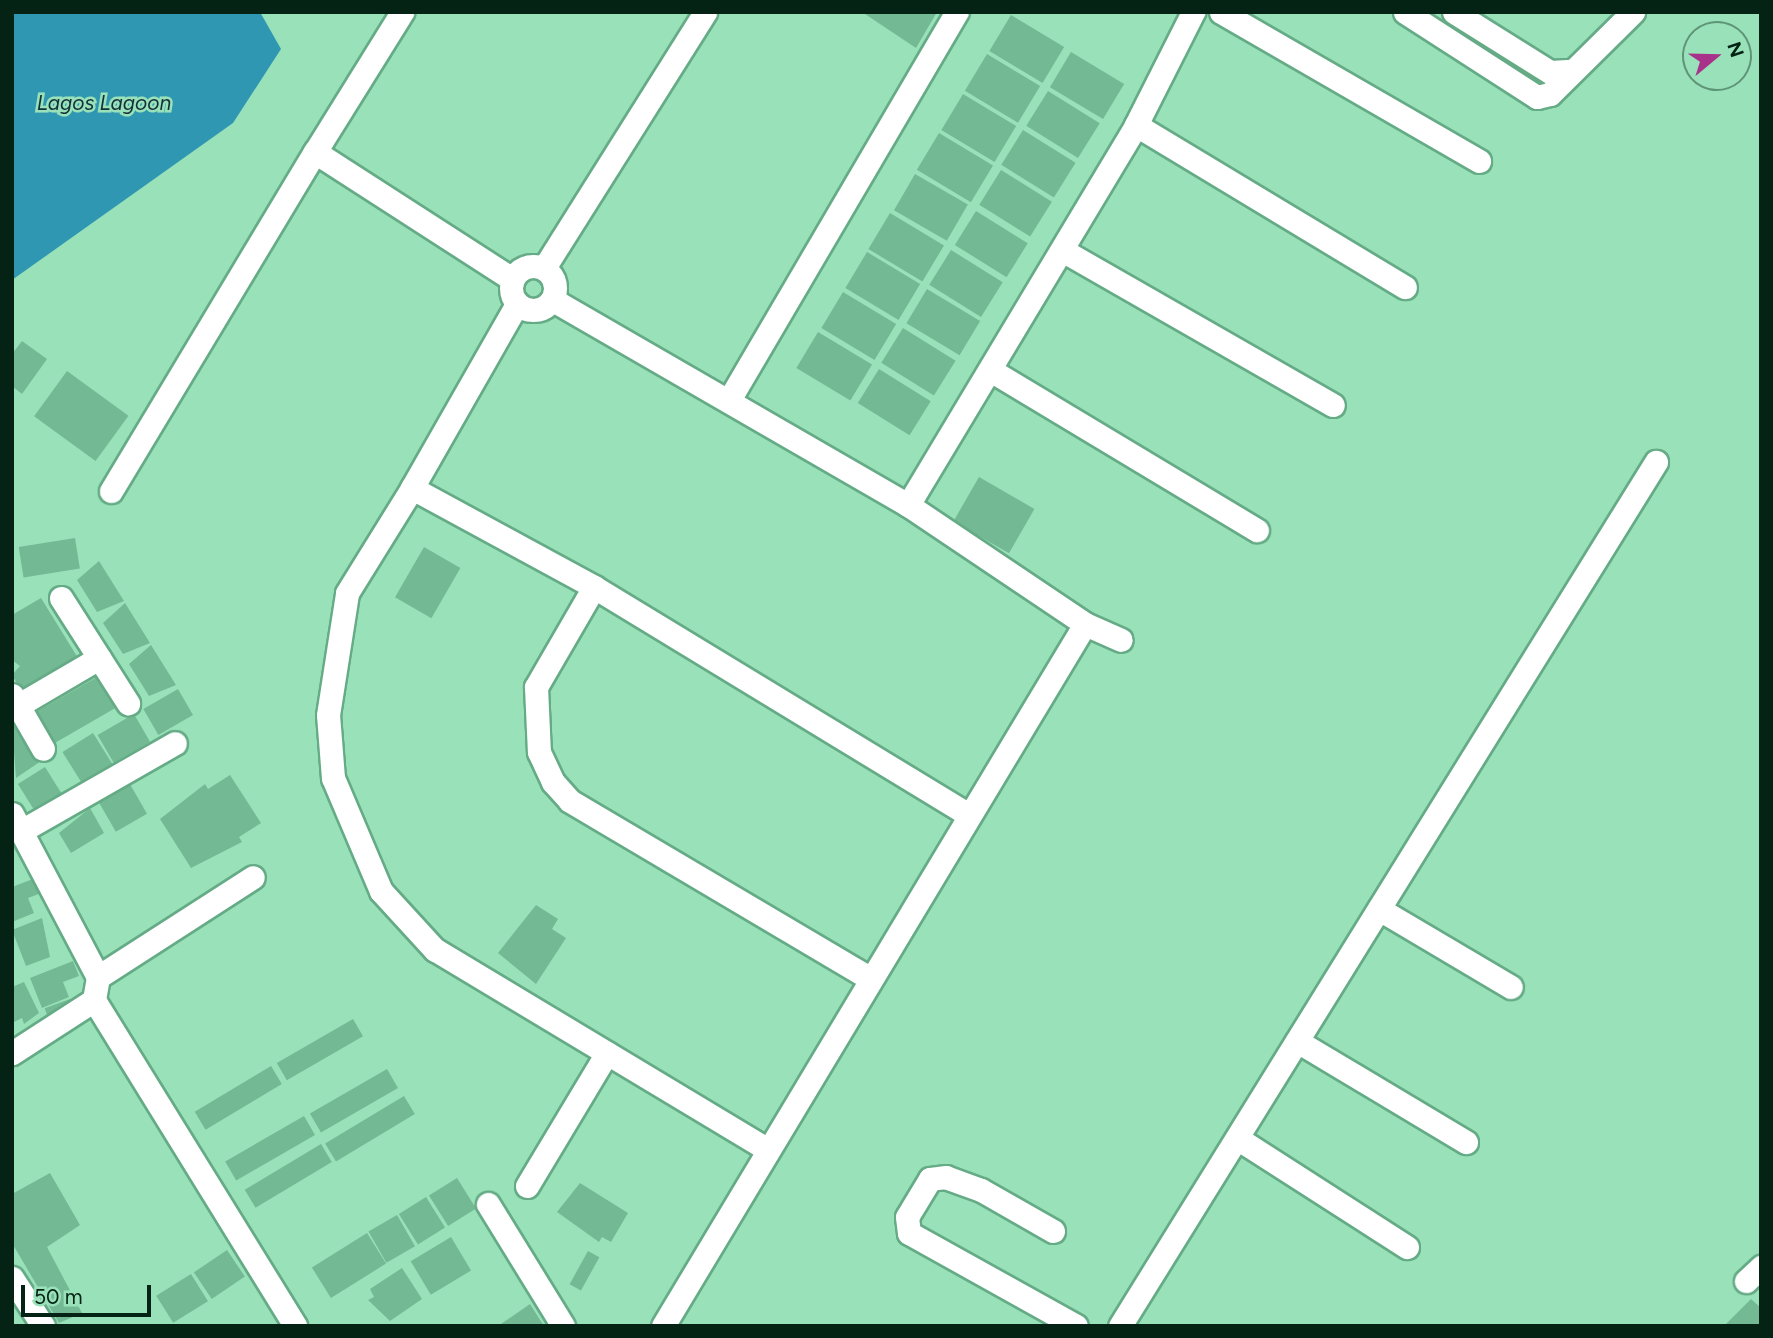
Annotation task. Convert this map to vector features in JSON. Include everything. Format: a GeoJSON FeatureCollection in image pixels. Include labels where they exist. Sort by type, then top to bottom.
{"type":"FeatureCollection","features":[{"type":"Feature","properties":{"kind":"street"},"geometry":{"type":"LineString","coordinates":[[111,491],[402,12]]}},
{"type":"Feature","properties":{"kind":"street"},"geometry":{"type":"LineString","coordinates":[[544,268],[705,12]]}},
{"type":"Feature","properties":{"kind":"street"},"geometry":{"type":"LineString","coordinates":[[729,400],[957,12]]}},
{"type":"Feature","properties":{"kind":"street"},"geometry":{"type":"LineString","coordinates":[[908,505],[992,371],[1136,125],[1193,12]]}},
{"type":"Feature","properties":{"kind":"street"},"geometry":{"type":"LineString","coordinates":[[1221,12],[1479,161]]}},
{"type":"Feature","properties":{"kind":"street"},"geometry":{"type":"LineString","coordinates":[[1405,12],[1537,96],[1550,94],[1633,12]]}},
{"type":"Feature","properties":{"kind":"street"},"geometry":{"type":"LineString","coordinates":[[1454,12],[1550,72],[1572,71]]}},
{"type":"Feature","properties":{"kind":"street"},"geometry":{"type":"LineString","coordinates":[[1480,60],[1493,37]]}},
{"type":"Feature","properties":{"kind":"street"},"geometry":{"type":"LineString","coordinates":[[1136,125],[1405,287]]}},
{"type":"Feature","properties":{"kind":"street"},"geometry":{"type":"LineString","coordinates":[[315,152],[512,279],[517,304],[412,488],[346,593],[328,715],[334,778],[381,891],[435,950],[765,1148]]}},
{"type":"Feature","properties":{"kind":"street"},"geometry":{"type":"LineString","coordinates":[[1062,250],[1332,405]]}},
{"type":"Feature","properties":{"kind":"street"},"geometry":{"type":"LineString","coordinates":[[512,279],[526,266],[544,268],[555,282],[553,300]]}},
{"type":"Feature","properties":{"kind":"street"},"geometry":{"type":"LineString","coordinates":[[553,300],[729,400],[819,458],[908,505],[1084,624],[1121,640]]}},
{"type":"Feature","properties":{"kind":"street"},"geometry":{"type":"LineString","coordinates":[[517,304],[532,310],[553,300]]}},
{"type":"Feature","properties":{"kind":"street"},"geometry":{"type":"LineString","coordinates":[[992,371],[1257,530]]}},
{"type":"Feature","properties":{"kind":"street"},"geometry":{"type":"LineString","coordinates":[[1120,1326],[1656,462]]}},
{"type":"Feature","properties":{"kind":"street"},"geometry":{"type":"LineString","coordinates":[[412,488],[594,587],[967,814]]}},
{"type":"Feature","properties":{"kind":"street"},"geometry":{"type":"LineString","coordinates":[[594,587],[536,687],[539,752],[553,782],[570,801],[868,977]]}},
{"type":"Feature","properties":{"kind":"street"},"geometry":{"type":"LineString","coordinates":[[61,598],[128,703]]}},
{"type":"Feature","properties":{"kind":"street"},"geometry":{"type":"LineString","coordinates":[[663,1326],[765,1148],[1084,624]]}},
{"type":"Feature","properties":{"kind":"street"},"geometry":{"type":"LineString","coordinates":[[43,749],[14,704],[99,658]]}},
{"type":"Feature","properties":{"kind":"street"},"geometry":{"type":"LineString","coordinates":[[175,743],[17,822],[98,977],[94,1000],[295,1326]]}},
{"type":"Feature","properties":{"kind":"street"},"geometry":{"type":"LineString","coordinates":[[98,977],[253,877]]}},
{"type":"Feature","properties":{"kind":"street"},"geometry":{"type":"LineString","coordinates":[[1379,909],[1511,987]]}},
{"type":"Feature","properties":{"kind":"street"},"geometry":{"type":"LineString","coordinates":[[12,1053],[94,1000]]}},
{"type":"Feature","properties":{"kind":"street"},"geometry":{"type":"LineString","coordinates":[[1297,1041],[1466,1142]]}},
{"type":"Feature","properties":{"kind":"street"},"geometry":{"type":"LineString","coordinates":[[527,1186],[607,1054]]}},
{"type":"Feature","properties":{"kind":"street"},"geometry":{"type":"LineString","coordinates":[[1237,1138],[1406,1247]]}},
{"type":"Feature","properties":{"kind":"street"},"geometry":{"type":"LineString","coordinates":[[1053,1231],[981,1190],[946,1177],[930,1179],[907,1217],[909,1233],[1076,1326]]}},
{"type":"Feature","properties":{"kind":"street"},"geometry":{"type":"LineString","coordinates":[[488,1204],[563,1326]]}},
{"type":"Feature","properties":{"kind":"street"},"geometry":{"type":"LineString","coordinates":[[12,1278],[43,1326]]}},
{"type":"Feature","properties":{"kind":"water","name":"Lagos Lagoon"},"geometry":{"type":"Polygon","coordinates":[[[12,12],[260,12],[281,49],[233,123],[12,280],[12,12]]]}},
{"type":"Feature","properties":{"kind":"building"},"geometry":{"type":"Polygon","coordinates":[[[862,12],[937,12],[916,48],[862,12]]]}},
{"type":"Feature","properties":{"kind":"building"},"geometry":{"type":"Polygon","coordinates":[[[1011,15],[1064,47],[1043,83],[989,51],[1011,15]]]}},
{"type":"Feature","properties":{"kind":"building"},"geometry":{"type":"Polygon","coordinates":[[[1071,52],[1124,84],[1103,119],[1050,87],[1071,52]]]}},
{"type":"Feature","properties":{"kind":"building"},"geometry":{"type":"Polygon","coordinates":[[[987,54],[1040,86],[1018,123],[965,91],[987,54]]]}},
{"type":"Feature","properties":{"kind":"building"},"geometry":{"type":"Polygon","coordinates":[[[1048,91],[1100,123],[1078,158],[1026,126],[1048,91]]]}},
{"type":"Feature","properties":{"kind":"building"},"geometry":{"type":"Polygon","coordinates":[[[963,94],[1016,126],[995,162],[941,130],[963,94]]]}},
{"type":"Feature","properties":{"kind":"building"},"geometry":{"type":"Polygon","coordinates":[[[1023,130],[1076,163],[1054,198],[1001,165],[1023,130]]]}},
{"type":"Feature","properties":{"kind":"building"},"geometry":{"type":"Polygon","coordinates":[[[939,133],[993,165],[971,202],[917,170],[939,133]]]}},
{"type":"Feature","properties":{"kind":"building"},"geometry":{"type":"Polygon","coordinates":[[[1001,170],[1052,202],[1030,237],[979,205],[1001,170]]]}},
{"type":"Feature","properties":{"kind":"building"},"geometry":{"type":"Polygon","coordinates":[[[915,174],[968,204],[947,241],[894,210],[915,174]]]}},
{"type":"Feature","properties":{"kind":"building"},"geometry":{"type":"Polygon","coordinates":[[[976,211],[1028,243],[1007,277],[955,245],[976,211]]]}},
{"type":"Feature","properties":{"kind":"building"},"geometry":{"type":"Polygon","coordinates":[[[890,213],[944,245],[922,281],[868,249],[890,213]]]}},
{"type":"Feature","properties":{"kind":"building"},"geometry":{"type":"Polygon","coordinates":[[[951,250],[1003,282],[981,317],[929,285],[951,250]]]}},
{"type":"Feature","properties":{"kind":"building"},"geometry":{"type":"Polygon","coordinates":[[[867,252],[920,284],[899,320],[845,288],[867,252]]]}},
{"type":"Feature","properties":{"kind":"building"},"geometry":{"type":"Polygon","coordinates":[[[927,289],[980,321],[960,355],[906,323],[927,289]]]}},
{"type":"Feature","properties":{"kind":"building"},"geometry":{"type":"Polygon","coordinates":[[[843,292],[896,324],[875,360],[821,328],[843,292]]]}},
{"type":"Feature","properties":{"kind":"building"},"geometry":{"type":"Polygon","coordinates":[[[903,328],[956,361],[934,396],[881,363],[903,328]]]}},
{"type":"Feature","properties":{"kind":"building"},"geometry":{"type":"Polygon","coordinates":[[[818,332],[872,364],[850,400],[796,368],[818,332]]]}},
{"type":"Feature","properties":{"kind":"building"},"geometry":{"type":"Polygon","coordinates":[[[22,341],[47,359],[22,394],[12,386],[12,354],[22,341]]]}},
{"type":"Feature","properties":{"kind":"building"},"geometry":{"type":"Polygon","coordinates":[[[879,369],[931,401],[910,435],[858,403],[879,369]]]}},
{"type":"Feature","properties":{"kind":"building"},"geometry":{"type":"Polygon","coordinates":[[[67,371],[128,416],[96,461],[34,416],[67,371]]]}},
{"type":"Feature","properties":{"kind":"building"},"geometry":{"type":"Polygon","coordinates":[[[979,477],[1034,509],[1009,553],[954,521],[979,477]]]}},
{"type":"Feature","properties":{"kind":"building"},"geometry":{"type":"Polygon","coordinates":[[[75,538],[80,569],[24,578],[19,547],[75,538]]]}},
{"type":"Feature","properties":{"kind":"building"},"geometry":{"type":"Polygon","coordinates":[[[424,547],[460,568],[431,618],[395,597],[424,547]]]}},
{"type":"Feature","properties":{"kind":"building"},"geometry":{"type":"Polygon","coordinates":[[[99,561],[124,601],[97,612],[77,580],[99,561]]]}},
{"type":"Feature","properties":{"kind":"building"},"geometry":{"type":"Polygon","coordinates":[[[41,598],[78,658],[22,692],[12,675],[20,666],[12,660],[12,615],[41,598]]]}},
{"type":"Feature","properties":{"kind":"building"},"geometry":{"type":"Polygon","coordinates":[[[125,603],[150,643],[123,654],[103,623],[125,603]]]}},
{"type":"Feature","properties":{"kind":"building"},"geometry":{"type":"Polygon","coordinates":[[[151,645],[176,685],[149,696],[129,664],[151,645]]]}},
{"type":"Feature","properties":{"kind":"building"},"geometry":{"type":"Polygon","coordinates":[[[97,677],[115,708],[55,743],[37,712],[97,677]]]}},
{"type":"Feature","properties":{"kind":"building"},"geometry":{"type":"Polygon","coordinates":[[[178,689],[193,715],[158,735],[143,709],[178,689]]]}},
{"type":"Feature","properties":{"kind":"building"},"geometry":{"type":"Polygon","coordinates":[[[134,714],[150,742],[114,763],[98,735],[134,714]]]}},
{"type":"Feature","properties":{"kind":"building"},"geometry":{"type":"Polygon","coordinates":[[[19,721],[44,759],[16,778],[12,725],[19,721]]]}},
{"type":"Feature","properties":{"kind":"building"},"geometry":{"type":"Polygon","coordinates":[[[93,733],[114,766],[83,785],[62,752],[93,733]]]}},
{"type":"Feature","properties":{"kind":"building"},"geometry":{"type":"Polygon","coordinates":[[[45,767],[63,796],[36,813],[18,784],[45,767]]]}},
{"type":"Feature","properties":{"kind":"building"},"geometry":{"type":"Polygon","coordinates":[[[230,775],[261,823],[239,837],[242,842],[191,868],[160,819],[205,784],[208,789],[230,775]]]}},
{"type":"Feature","properties":{"kind":"building"},"geometry":{"type":"Polygon","coordinates":[[[127,779],[147,814],[116,832],[96,797],[127,779]]]}},
{"type":"Feature","properties":{"kind":"building"},"geometry":{"type":"Polygon","coordinates":[[[90,808],[104,833],[71,853],[59,833],[90,808]]]}},
{"type":"Feature","properties":{"kind":"building"},"geometry":{"type":"Polygon","coordinates":[[[38,877],[44,892],[28,898],[34,913],[12,922],[12,887],[38,877]]]}},
{"type":"Feature","properties":{"kind":"building"},"geometry":{"type":"Polygon","coordinates":[[[536,905],[558,919],[552,929],[566,938],[536,984],[498,953],[536,905]]]}},
{"type":"Feature","properties":{"kind":"building"},"geometry":{"type":"Polygon","coordinates":[[[42,918],[50,957],[26,966],[12,930],[42,918]]]}},
{"type":"Feature","properties":{"kind":"building"},"geometry":{"type":"Polygon","coordinates":[[[73,961],[79,976],[63,982],[69,997],[42,1008],[30,978],[73,961]]]}},
{"type":"Feature","properties":{"kind":"building"},"geometry":{"type":"Polygon","coordinates":[[[24,982],[39,1013],[24,1024],[22,1018],[12,1023],[12,987],[24,982]]]}},
{"type":"Feature","properties":{"kind":"building"},"geometry":{"type":"Polygon","coordinates":[[[70,999],[74,1010],[49,1020],[45,1008],[70,999]]]}},
{"type":"Feature","properties":{"kind":"building"},"geometry":{"type":"Polygon","coordinates":[[[353,1019],[363,1036],[287,1080],[277,1063],[353,1019]]]}},
{"type":"Feature","properties":{"kind":"building"},"geometry":{"type":"Polygon","coordinates":[[[271,1066],[282,1084],[206,1130],[195,1112],[271,1066]]]}},
{"type":"Feature","properties":{"kind":"building"},"geometry":{"type":"Polygon","coordinates":[[[387,1069],[398,1088],[321,1133],[310,1114],[387,1069]]]}},
{"type":"Feature","properties":{"kind":"building"},"geometry":{"type":"Polygon","coordinates":[[[404,1096],[415,1114],[336,1161],[325,1143],[404,1096]]]}},
{"type":"Feature","properties":{"kind":"building"},"geometry":{"type":"Polygon","coordinates":[[[304,1116],[315,1135],[236,1181],[225,1162],[304,1116]]]}},
{"type":"Feature","properties":{"kind":"building"},"geometry":{"type":"Polygon","coordinates":[[[321,1144],[332,1162],[256,1208],[245,1190],[321,1144]]]}},
{"type":"Feature","properties":{"kind":"building"},"geometry":{"type":"Polygon","coordinates":[[[50,1173],[80,1225],[47,1247],[82,1313],[59,1323],[12,1243],[12,1194],[50,1173]]]}},
{"type":"Feature","properties":{"kind":"building"},"geometry":{"type":"Polygon","coordinates":[[[457,1178],[476,1209],[448,1226],[429,1195],[457,1178]]]}},
{"type":"Feature","properties":{"kind":"building"},"geometry":{"type":"Polygon","coordinates":[[[580,1183],[628,1213],[611,1242],[602,1237],[599,1242],[557,1212],[580,1183]]]}},
{"type":"Feature","properties":{"kind":"building"},"geometry":{"type":"Polygon","coordinates":[[[426,1197],[445,1228],[418,1244],[399,1214],[426,1197]]]}},
{"type":"Feature","properties":{"kind":"building"},"geometry":{"type":"Polygon","coordinates":[[[397,1215],[415,1246],[386,1263],[368,1232],[397,1215]]]}},
{"type":"Feature","properties":{"kind":"building"},"geometry":{"type":"Polygon","coordinates":[[[367,1233],[386,1264],[331,1298],[312,1267],[367,1233]]]}},
{"type":"Feature","properties":{"kind":"building"},"geometry":{"type":"Polygon","coordinates":[[[451,1237],[471,1270],[431,1295],[411,1261],[451,1237]]]}},
{"type":"Feature","properties":{"kind":"building"},"geometry":{"type":"Polygon","coordinates":[[[227,1250],[245,1277],[212,1299],[194,1272],[227,1250]]]}},
{"type":"Feature","properties":{"kind":"building"},"geometry":{"type":"Polygon","coordinates":[[[588,1251],[599,1257],[581,1291],[570,1284],[588,1251]]]}},
{"type":"Feature","properties":{"kind":"building"},"geometry":{"type":"Polygon","coordinates":[[[402,1268],[422,1299],[390,1321],[368,1300],[374,1297],[370,1289],[402,1268]]]}},
{"type":"Feature","properties":{"kind":"building"},"geometry":{"type":"Polygon","coordinates":[[[191,1274],[208,1301],[173,1323],[156,1296],[191,1274]]]}},
{"type":"Feature","properties":{"kind":"building"},"geometry":{"type":"Polygon","coordinates":[[[1751,1299],[1761,1308],[1761,1326],[1724,1326],[1751,1299]]]}},
{"type":"Feature","properties":{"kind":"building"},"geometry":{"type":"Polygon","coordinates":[[[530,1304],[544,1326],[498,1326],[530,1304]]]}}]}
